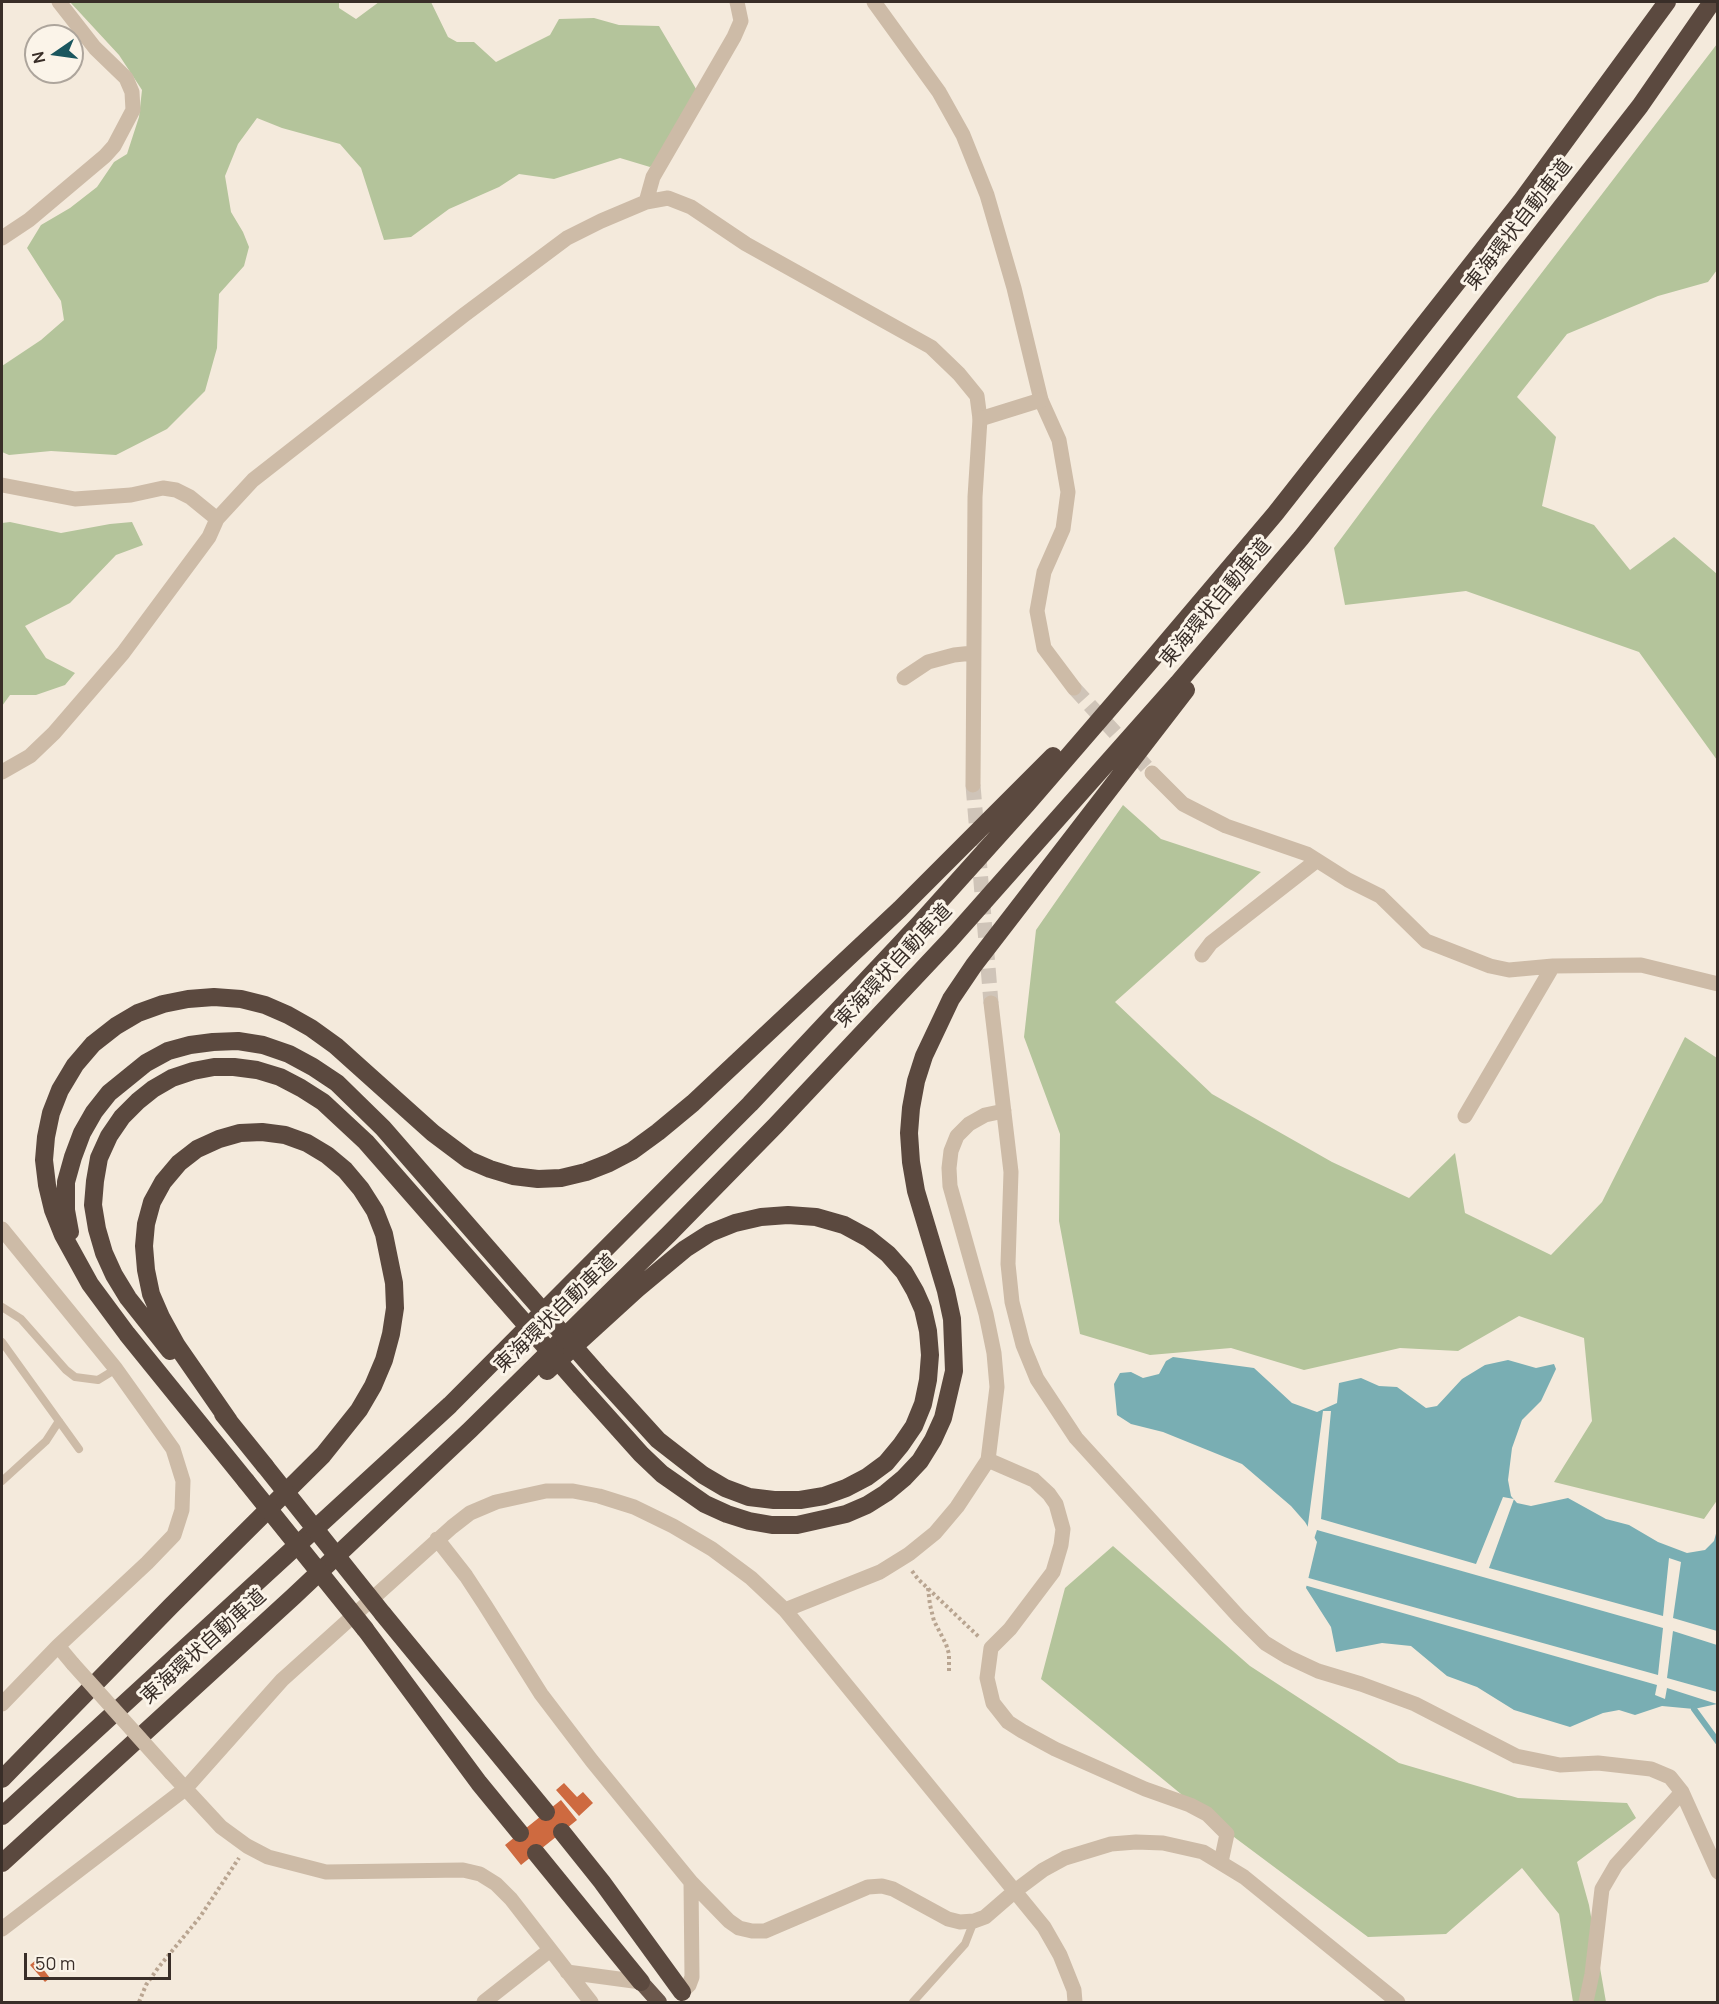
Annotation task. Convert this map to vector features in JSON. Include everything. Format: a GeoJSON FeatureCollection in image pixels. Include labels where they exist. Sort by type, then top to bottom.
{"type":"FeatureCollection","features":[{"type":"Feature","properties":{"kind":"highway","name":"東海環状自動車道"},"geometry":{"type":"LineString","coordinates":[[2,1816],[450,1405],[750,1104],[912,931],[1027,804],[1275,514],[1515,209],[1666,2]]}},
{"type":"Feature","properties":{"kind":"highway","name":"東海環状自動車道"},"geometry":{"type":"LineString","coordinates":[[2,1863],[294,1596],[470,1430],[584,1319],[776,1125],[950,940],[1178,683],[1301,538],[1640,106],[1712,2]]}},
{"type":"Feature","properties":{"kind":"highway"},"geometry":{"type":"LineString","coordinates":[[520,1833],[479,1783],[365,1629],[127,1334],[90,1284],[63,1236],[47,1185],[44,1160],[46,1137],[51,1113],[60,1090],[75,1065],[93,1044],[138,1013],[163,1004],[188,999],[214,997],[241,999],[265,1005],[311,1028],[336,1046],[433,1134],[469,1160],[513,1176],[538,1179],[569,1176],[609,1163],[632,1151],[693,1103],[908,901],[1040,770],[1236,551],[1275,514]]}},
{"type":"Feature","properties":{"kind":"highway"},"geometry":{"type":"LineString","coordinates":[[546,1812],[128,1298],[104,1253],[93,1205],[94,1181],[99,1158],[109,1136],[122,1117],[138,1101],[172,1078],[214,1067],[257,1070],[280,1077],[323,1102],[366,1142],[580,1386],[662,1474],[705,1504],[749,1521],[772,1525],[796,1525],[846,1514],[867,1505],[904,1478],[920,1461],[943,1418],[954,1371],[952,1318],[910,1162],[911,1108],[924,1056],[951,999],[974,964],[1141,750],[1301,538]]}},
{"type":"Feature","properties":{"kind":"highway"},"geometry":{"type":"LineString","coordinates":[[90,1284],[71,1236],[66,1210],[66,1182],[79,1141],[94,1112],[109,1093],[146,1063],[168,1051],[190,1045],[229,1041],[263,1045],[289,1054],[337,1083],[383,1128],[519,1284],[597,1372],[658,1440],[703,1475],[725,1488],[749,1497],[800,1500],[824,1496],[867,1477],[886,1463],[901,1445],[914,1426],[928,1380],[930,1355],[928,1330],[923,1309],[915,1291],[904,1272],[888,1254],[868,1238],[844,1225],[816,1217],[788,1215],[744,1221],[710,1233],[660,1268],[352,1551],[294,1596]]}},
{"type":"Feature","properties":{"kind":"highway"},"geometry":{"type":"LineString","coordinates":[[2,1779],[323,1455],[359,1410],[373,1386],[386,1352],[395,1308],[393,1274],[384,1234],[375,1211],[345,1170],[327,1155],[307,1143],[285,1135],[262,1132],[240,1133],[197,1149],[179,1163],[163,1182],[152,1202],[146,1224],[144,1246],[151,1294],[177,1346],[229,1421]]}},
{"type":"Feature","properties":{"kind":"highway"},"geometry":{"type":"LineString","coordinates":[[562,1832],[602,1882],[686,1997]]}},
{"type":"Feature","properties":{"kind":"highway"},"geometry":{"type":"LineString","coordinates":[[536,1853],[657,2002]]}},
{"type":"Feature","properties":{"kind":"street"},"geometry":{"type":"LineString","coordinates":[[2,238],[29,220],[105,156],[114,146],[133,110],[132,92],[126,78],[95,48],[59,2]]}},
{"type":"Feature","properties":{"kind":"street"},"geometry":{"type":"LineString","coordinates":[[646,202],[653,177],[734,38],[741,21],[737,2]]}},
{"type":"Feature","properties":{"kind":"street"},"geometry":{"type":"LineString","coordinates":[[874,2],[939,92],[963,135],[987,195],[1014,288],[1041,400],[1059,440],[1068,492],[1064,529],[1044,572],[1037,612],[1044,648],[1074,688]]}},
{"type":"Feature","properties":{"kind":"street"},"geometry":{"type":"LineString","coordinates":[[2,772],[30,756],[54,733],[115,662],[209,537],[217,519],[253,480],[567,238],[601,220],[646,202],[668,198],[692,207],[746,244],[931,347],[959,374],[977,396],[980,419],[975,497],[973,785]]}},
{"type":"Feature","properties":{"kind":"street"},"geometry":{"type":"LineString","coordinates":[[980,419],[1041,400]]}},
{"type":"Feature","properties":{"kind":"street"},"geometry":{"type":"LineString","coordinates":[[2,485],[75,499],[131,495],[163,488],[176,490],[217,519]]}},
{"type":"Feature","properties":{"kind":"street"},"geometry":{"type":"LineString","coordinates":[[904,678],[928,662],[973,653]]}},
{"type":"Feature","properties":{"kind":"street"},"geometry":{"type":"LineString","coordinates":[[1152,773],[1183,804],[1226,826],[1307,854],[1348,880],[1380,896],[1426,941],[1490,966],[1509,970],[1553,966],[1641,965],[1718,984]]}},
{"type":"Feature","properties":{"kind":"street"},"geometry":{"type":"LineString","coordinates":[[1202,955],[1211,943],[1316,861]]}},
{"type":"Feature","properties":{"kind":"street"},"geometry":{"type":"LineString","coordinates":[[1465,1116],[1553,966]]}},
{"type":"Feature","properties":{"kind":"street"},"geometry":{"type":"LineString","coordinates":[[992,1003],[1011,1172],[1008,1264],[1012,1302],[1023,1345],[1037,1379],[1076,1438],[1265,1643],[1318,1671],[1415,1704],[1516,1756],[1560,1765],[1598,1763],[1651,1769],[1670,1777],[1682,1792],[1718,1872]]}},
{"type":"Feature","properties":{"kind":"street"},"geometry":{"type":"LineString","coordinates":[[785,1610],[880,1572],[903,1558],[935,1533],[957,1507],[988,1460],[997,1387],[994,1353],[986,1314],[950,1186],[950,1168],[951,1151],[957,1136],[969,1124],[986,1115],[1004,1111]]}},
{"type":"Feature","properties":{"kind":"street"},"geometry":{"type":"LineString","coordinates":[[2,1229],[116,1370],[173,1449],[183,1481],[182,1510],[174,1535],[58,1646],[2,1704]]}},
{"type":"Feature","properties":{"kind":"street"},"geometry":{"type":"LineString","coordinates":[[988,1460],[1034,1480],[1050,1494],[1056,1504],[1063,1529],[1053,1572],[1010,1629],[991,1648],[987,1667],[988,1691],[993,1703],[1008,1722],[1055,1749],[1207,1814],[1227,1834],[1221,1862]]}},
{"type":"Feature","properties":{"kind":"street"},"geometry":{"type":"LineString","coordinates":[[2,1929],[185,1789],[282,1680],[437,1539],[470,1514],[496,1502],[546,1491],[573,1491],[599,1496],[644,1512],[673,1526],[712,1549],[751,1578],[785,1610],[1044,1927],[1060,1955],[1074,1990],[1075,2002]]}},
{"type":"Feature","properties":{"kind":"street"},"geometry":{"type":"LineString","coordinates":[[437,1539],[466,1576],[541,1694],[592,1761],[691,1882],[729,1921],[739,1928],[765,1931],[868,1887],[882,1886],[893,1889],[948,1919],[960,1922],[974,1921],[985,1917],[1043,1870],[1065,1858],[1111,1844],[1163,1843],[1203,1852],[1221,1862],[1272,1899],[1398,2002]]}},
{"type":"Feature","properties":{"kind":"street"},"geometry":{"type":"LineString","coordinates":[[58,1646],[185,1789],[221,1827],[247,1846],[268,1857],[326,1872],[463,1870],[480,1874],[496,1884],[511,1899],[591,2002]]}},
{"type":"Feature","properties":{"kind":"street"},"geometry":{"type":"LineString","coordinates":[[1586,2002],[1592,1974],[1602,1889],[1616,1865],[1682,1792]]}},
{"type":"Feature","properties":{"kind":"street"},"geometry":{"type":"LineString","coordinates":[[686,1997],[692,1977],[691,1882]]}},
{"type":"Feature","properties":{"kind":"street"},"geometry":{"type":"LineString","coordinates":[[484,2002],[550,1950]]}},
{"type":"Feature","properties":{"kind":"street"},"geometry":{"type":"LineString","coordinates":[[567,1972],[642,1982]]}},
{"type":"Feature","properties":{"kind":"lane"},"geometry":{"type":"LineString","coordinates":[[2,1307],[21,1319],[66,1370],[75,1377],[98,1380],[116,1370]]}},
{"type":"Feature","properties":{"kind":"lane"},"geometry":{"type":"LineString","coordinates":[[2,1342],[79,1449]]}},
{"type":"Feature","properties":{"kind":"lane"},"geometry":{"type":"LineString","coordinates":[[2,1481],[46,1441],[58,1421]]}},
{"type":"Feature","properties":{"kind":"lane"},"geometry":{"type":"LineString","coordinates":[[913,2002],[964,1944],[974,1921]]}},
{"type":"Feature","properties":{"kind":"path"},"geometry":{"type":"LineString","coordinates":[[903,1558],[918,1579],[991,1648]]}},
{"type":"Feature","properties":{"kind":"path"},"geometry":{"type":"LineString","coordinates":[[927,1587],[934,1621],[949,1654],[949,1671]]}},
{"type":"Feature","properties":{"kind":"path"},"geometry":{"type":"LineString","coordinates":[[139,2002],[146,1985],[200,1917],[247,1846]]}},
{"type":"Feature","properties":{"kind":"green space"},"geometry":{"type":"Polygon","coordinates":[[[70,2],[339,2],[339,8],[356,19],[379,2],[431,2],[448,37],[457,42],[474,42],[496,62],[550,35],[559,19],[594,18],[619,25],[659,26],[702,99],[668,153],[650,167],[620,158],[554,179],[519,174],[499,187],[449,209],[411,237],[384,240],[361,168],[340,144],[282,128],[257,118],[238,144],[225,176],[231,212],[249,247],[244,266],[219,294],[217,348],[205,391],[167,429],[116,455],[51,451],[9,455],[2,452],[2,366],[41,340],[64,320],[61,301],[27,248],[41,225],[70,208],[97,187],[114,162],[127,154],[139,117],[142,90],[119,55],[70,2]]]}},
{"type":"Feature","properties":{"kind":"green space"},"geometry":{"type":"Polygon","coordinates":[[[1717,44],[1717,270],[1708,282],[1658,296],[1567,334],[1517,397],[1556,437],[1542,506],[1594,525],[1630,570],[1674,537],[1717,574],[1717,760],[1639,652],[1466,591],[1345,605],[1334,548],[1432,416],[1717,44]]]}},
{"type":"Feature","properties":{"kind":"green space"},"geometry":{"type":"Polygon","coordinates":[[[10,522],[61,533],[132,522],[143,545],[116,555],[70,603],[25,626],[46,658],[75,673],[65,685],[36,695],[10,695],[2,706],[2,523],[10,522]]]}},
{"type":"Feature","properties":{"kind":"green space"},"geometry":{"type":"Polygon","coordinates":[[[1123,805],[1161,839],[1261,872],[1115,1002],[1212,1094],[1332,1162],[1409,1198],[1455,1153],[1465,1213],[1551,1255],[1602,1202],[1685,1037],[1717,1058],[1718,1499],[1704,1519],[1554,1482],[1592,1421],[1584,1338],[1519,1316],[1458,1351],[1400,1348],[1304,1370],[1231,1348],[1150,1355],[1080,1334],[1059,1221],[1060,1134],[1024,1037],[1036,930],[1123,805]]]}},
{"type":"Feature","properties":{"kind":"green space"},"geometry":{"type":"Polygon","coordinates":[[[1113,1546],[1250,1666],[1399,1763],[1518,1798],[1627,1803],[1636,1818],[1577,1862],[1589,1905],[1606,2002],[1573,2002],[1559,1914],[1522,1868],[1446,1934],[1368,1937],[1226,1831],[1041,1679],[1065,1588],[1113,1546]]]}},
{"type":"Feature","properties":{"kind":"water"},"geometry":{"type":"Polygon","coordinates":[[[1173,1357],[1254,1368],[1292,1403],[1317,1412],[1337,1403],[1339,1383],[1361,1378],[1379,1386],[1397,1387],[1426,1408],[1437,1406],[1462,1379],[1485,1365],[1508,1360],[1536,1368],[1554,1364],[1556,1369],[1541,1401],[1522,1420],[1512,1448],[1508,1480],[1511,1496],[1517,1503],[1531,1506],[1568,1498],[1606,1519],[1629,1525],[1658,1542],[1687,1553],[1705,1550],[1714,1541],[1717,1530],[1717,1704],[1694,1709],[1662,1706],[1635,1715],[1619,1710],[1603,1713],[1570,1727],[1514,1710],[1477,1687],[1447,1676],[1411,1646],[1382,1643],[1336,1652],[1331,1627],[1306,1588],[1317,1542],[1305,1522],[1291,1506],[1242,1464],[1163,1432],[1131,1424],[1117,1415],[1114,1384],[1120,1373],[1131,1372],[1143,1378],[1159,1374],[1166,1361],[1173,1357]]]}},
{"type":"Feature","properties":{"kind":"pier"},"geometry":{"type":"Polygon","coordinates":[[[1323,1411],[1331,1411],[1321,1519],[1476,1564],[1503,1497],[1514,1499],[1489,1568],[1663,1616],[1669,1558],[1681,1562],[1673,1618],[1717,1631],[1717,1645],[1673,1631],[1667,1678],[1717,1692],[1717,1704],[1667,1688],[1665,1699],[1655,1695],[1657,1685],[1304,1585],[1305,1577],[1658,1675],[1663,1628],[1317,1530],[1313,1542],[1307,1532],[1323,1411]]]}},
{"type":"Feature","properties":{"kind":"building"},"geometry":{"type":"Polygon","coordinates":[[[564,1783],[577,1797],[583,1792],[593,1803],[579,1816],[556,1790],[564,1783]]]}},
{"type":"Feature","properties":{"kind":"building"},"geometry":{"type":"Polygon","coordinates":[[[561,1800],[577,1820],[521,1865],[505,1845],[561,1800]]]}},
{"type":"Feature","properties":{"kind":"building"},"geometry":{"type":"Polygon","coordinates":[[[36,1960],[50,1978],[45,1982],[30,1965],[36,1960]]]}},
{"type":"Feature","properties":{"kind":"waterway"},"geometry":{"type":"LineString","coordinates":[[1694,1709],[1718,1742]]}},
{"type":"Feature","properties":{"kind":"tunnel"},"geometry":{"type":"LineString","coordinates":[[1074,688],[1152,773]]}},
{"type":"Feature","properties":{"kind":"tunnel"},"geometry":{"type":"LineString","coordinates":[[973,785],[991,1003]]}}]}
